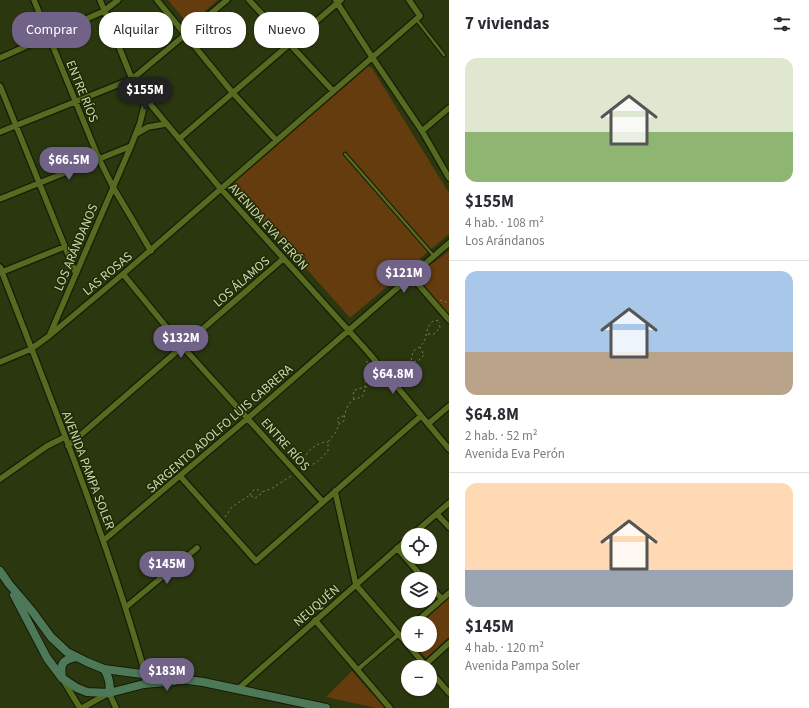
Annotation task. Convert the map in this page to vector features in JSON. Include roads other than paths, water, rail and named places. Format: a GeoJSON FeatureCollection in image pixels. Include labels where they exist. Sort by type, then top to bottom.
{"type":"FeatureCollection","features":[{"type":"Feature","properties":{"kind":"main road"},"geometry":{"type":"LineString","coordinates":[[0,571],[51,637],[66,652],[76,658],[104,668],[203,682],[326,708]]}},
{"type":"Feature","properties":{"kind":"main road"},"geometry":{"type":"LineString","coordinates":[[9,584],[47,658],[62,678],[77,688],[87,692],[109,693],[148,684],[184,680]]}},
{"type":"Feature","properties":{"kind":"main road"},"geometry":{"type":"LineString","coordinates":[[62,678],[61,668],[63,663],[67,659],[76,658]]}},
{"type":"Feature","properties":{"kind":"main road"},"geometry":{"type":"LineString","coordinates":[[104,668],[110,685],[109,693]]}},
{"type":"Feature","properties":{"kind":"street","name":"ENTRE RÍOS"},"geometry":{"type":"LineString","coordinates":[[34,0],[39,12]]}},
{"type":"Feature","properties":{"kind":"street","name":"AVENIDA EVA PERÓN"},"geometry":{"type":"LineString","coordinates":[[100,0],[132,79],[146,99],[221,189],[368,352],[449,449]]}},
{"type":"Feature","properties":{"kind":"street"},"geometry":{"type":"LineString","coordinates":[[91,17],[104,11],[118,0]]}},
{"type":"Feature","properties":{"kind":"street"},"geometry":{"type":"LineString","coordinates":[[157,0],[181,30]]}},
{"type":"Feature","properties":{"kind":"street"},"geometry":{"type":"LineString","coordinates":[[213,12],[227,0]]}},
{"type":"Feature","properties":{"kind":"street"},"geometry":{"type":"LineString","coordinates":[[249,0],[260,12]]}},
{"type":"Feature","properties":{"kind":"street"},"geometry":{"type":"LineString","coordinates":[[409,0],[418,17]]}},
{"type":"Feature","properties":{"kind":"street"},"geometry":{"type":"LineString","coordinates":[[319,17],[338,1],[372,57],[422,131],[449,178]]}},
{"type":"Feature","properties":{"kind":"street","name":"LAS ROSAS"},"geometry":{"type":"LineString","coordinates":[[0,362],[31,349],[49,336],[151,250],[418,17]]}},
{"type":"Feature","properties":{"kind":"street"},"geometry":{"type":"LineString","coordinates":[[0,132],[132,79],[181,38]]}},
{"type":"Feature","properties":{"kind":"street"},"geometry":{"type":"LineString","coordinates":[[0,58],[21,48]]}},
{"type":"Feature","properties":{"kind":"street","name":"ENTRE RÍOS"},"geometry":{"type":"LineString","coordinates":[[54,48],[99,159],[151,250]]}},
{"type":"Feature","properties":{"kind":"street"},"geometry":{"type":"LineString","coordinates":[[196,48],[232,92],[276,140]]}},
{"type":"Feature","properties":{"kind":"street"},"geometry":{"type":"LineString","coordinates":[[179,139],[283,48]]}},
{"type":"Feature","properties":{"kind":"street"},"geometry":{"type":"LineString","coordinates":[[294,48],[333,91]]}},
{"type":"Feature","properties":{"kind":"street"},"geometry":{"type":"LineString","coordinates":[[0,86],[76,274]]}},
{"type":"Feature","properties":{"kind":"street","name":"LOS ARÁNDANOS"},"geometry":{"type":"LineString","coordinates":[[49,336],[136,134],[146,99]]}},
{"type":"Feature","properties":{"kind":"street"},"geometry":{"type":"LineString","coordinates":[[422,131],[449,108]]}},
{"type":"Feature","properties":{"kind":"street"},"geometry":{"type":"LineString","coordinates":[[136,134],[148,127],[166,124]]}},
{"type":"Feature","properties":{"kind":"street"},"geometry":{"type":"LineString","coordinates":[[0,198],[131,146]]}},
{"type":"Feature","properties":{"kind":"street","name":"SARGENTO ADOLFO LUIS CABRERA"},"geometry":{"type":"LineString","coordinates":[[104,540],[248,418],[449,243]]}},
{"type":"Feature","properties":{"kind":"street"},"geometry":{"type":"LineString","coordinates":[[1,270],[64,247]]}},
{"type":"Feature","properties":{"kind":"street","name":"LOS ÁLAMOS"},"geometry":{"type":"LineString","coordinates":[[68,446],[283,259]]}},
{"type":"Feature","properties":{"kind":"street","name":"AVENIDA PAMPA SOLER"},"geometry":{"type":"LineString","coordinates":[[1,270],[104,540],[126,607],[148,684]]}},
{"type":"Feature","properties":{"kind":"street","name":"ENTRE RÍOS"},"geometry":{"type":"LineString","coordinates":[[123,274],[182,346],[323,502]]}},
{"type":"Feature","properties":{"kind":"street"},"geometry":{"type":"LineString","coordinates":[[411,276],[448,318]]}},
{"type":"Feature","properties":{"kind":"street"},"geometry":{"type":"LineString","coordinates":[[428,424],[449,406]]}},
{"type":"Feature","properties":{"kind":"street"},"geometry":{"type":"LineString","coordinates":[[180,476],[256,561],[421,416]]}},
{"type":"Feature","properties":{"kind":"street"},"geometry":{"type":"LineString","coordinates":[[0,479],[47,446],[65,437]]}},
{"type":"Feature","properties":{"kind":"street"},"geometry":{"type":"LineString","coordinates":[[336,491],[356,585],[400,635],[358,670]]}},
{"type":"Feature","properties":{"kind":"street"},"geometry":{"type":"LineString","coordinates":[[420,528],[449,504]]}},
{"type":"Feature","properties":{"kind":"street"},"geometry":{"type":"LineString","coordinates":[[437,514],[449,528]]}},
{"type":"Feature","properties":{"kind":"street","name":"NEUQUÉN"},"geometry":{"type":"LineString","coordinates":[[238,689],[401,545]]}},
{"type":"Feature","properties":{"kind":"street"},"geometry":{"type":"LineString","coordinates":[[126,607],[197,548]]}},
{"type":"Feature","properties":{"kind":"street"},"geometry":{"type":"LineString","coordinates":[[397,548],[418,572]]}},
{"type":"Feature","properties":{"kind":"street"},"geometry":{"type":"LineString","coordinates":[[423,616],[449,593]]}},
{"type":"Feature","properties":{"kind":"street"},"geometry":{"type":"LineString","coordinates":[[437,594],[442,599]]}},
{"type":"Feature","properties":{"kind":"street"},"geometry":{"type":"LineString","coordinates":[[315,620],[390,708]]}},
{"type":"Feature","properties":{"kind":"street"},"geometry":{"type":"LineString","coordinates":[[432,660],[449,643]]}},
{"type":"Feature","properties":{"kind":"street"},"geometry":{"type":"LineString","coordinates":[[414,652],[421,660]]}},
{"type":"Feature","properties":{"kind":"street"},"geometry":{"type":"LineString","coordinates":[[62,678],[81,708],[109,693],[116,708]]}},
{"type":"Feature","properties":{"kind":"street"},"geometry":{"type":"LineString","coordinates":[[437,679],[449,693]]}},
{"type":"Feature","properties":{"kind":"lane"},"geometry":{"type":"LineString","coordinates":[[418,17],[444,55]]}},
{"type":"Feature","properties":{"kind":"lane"},"geometry":{"type":"LineString","coordinates":[[345,154],[435,256]]}}]}
